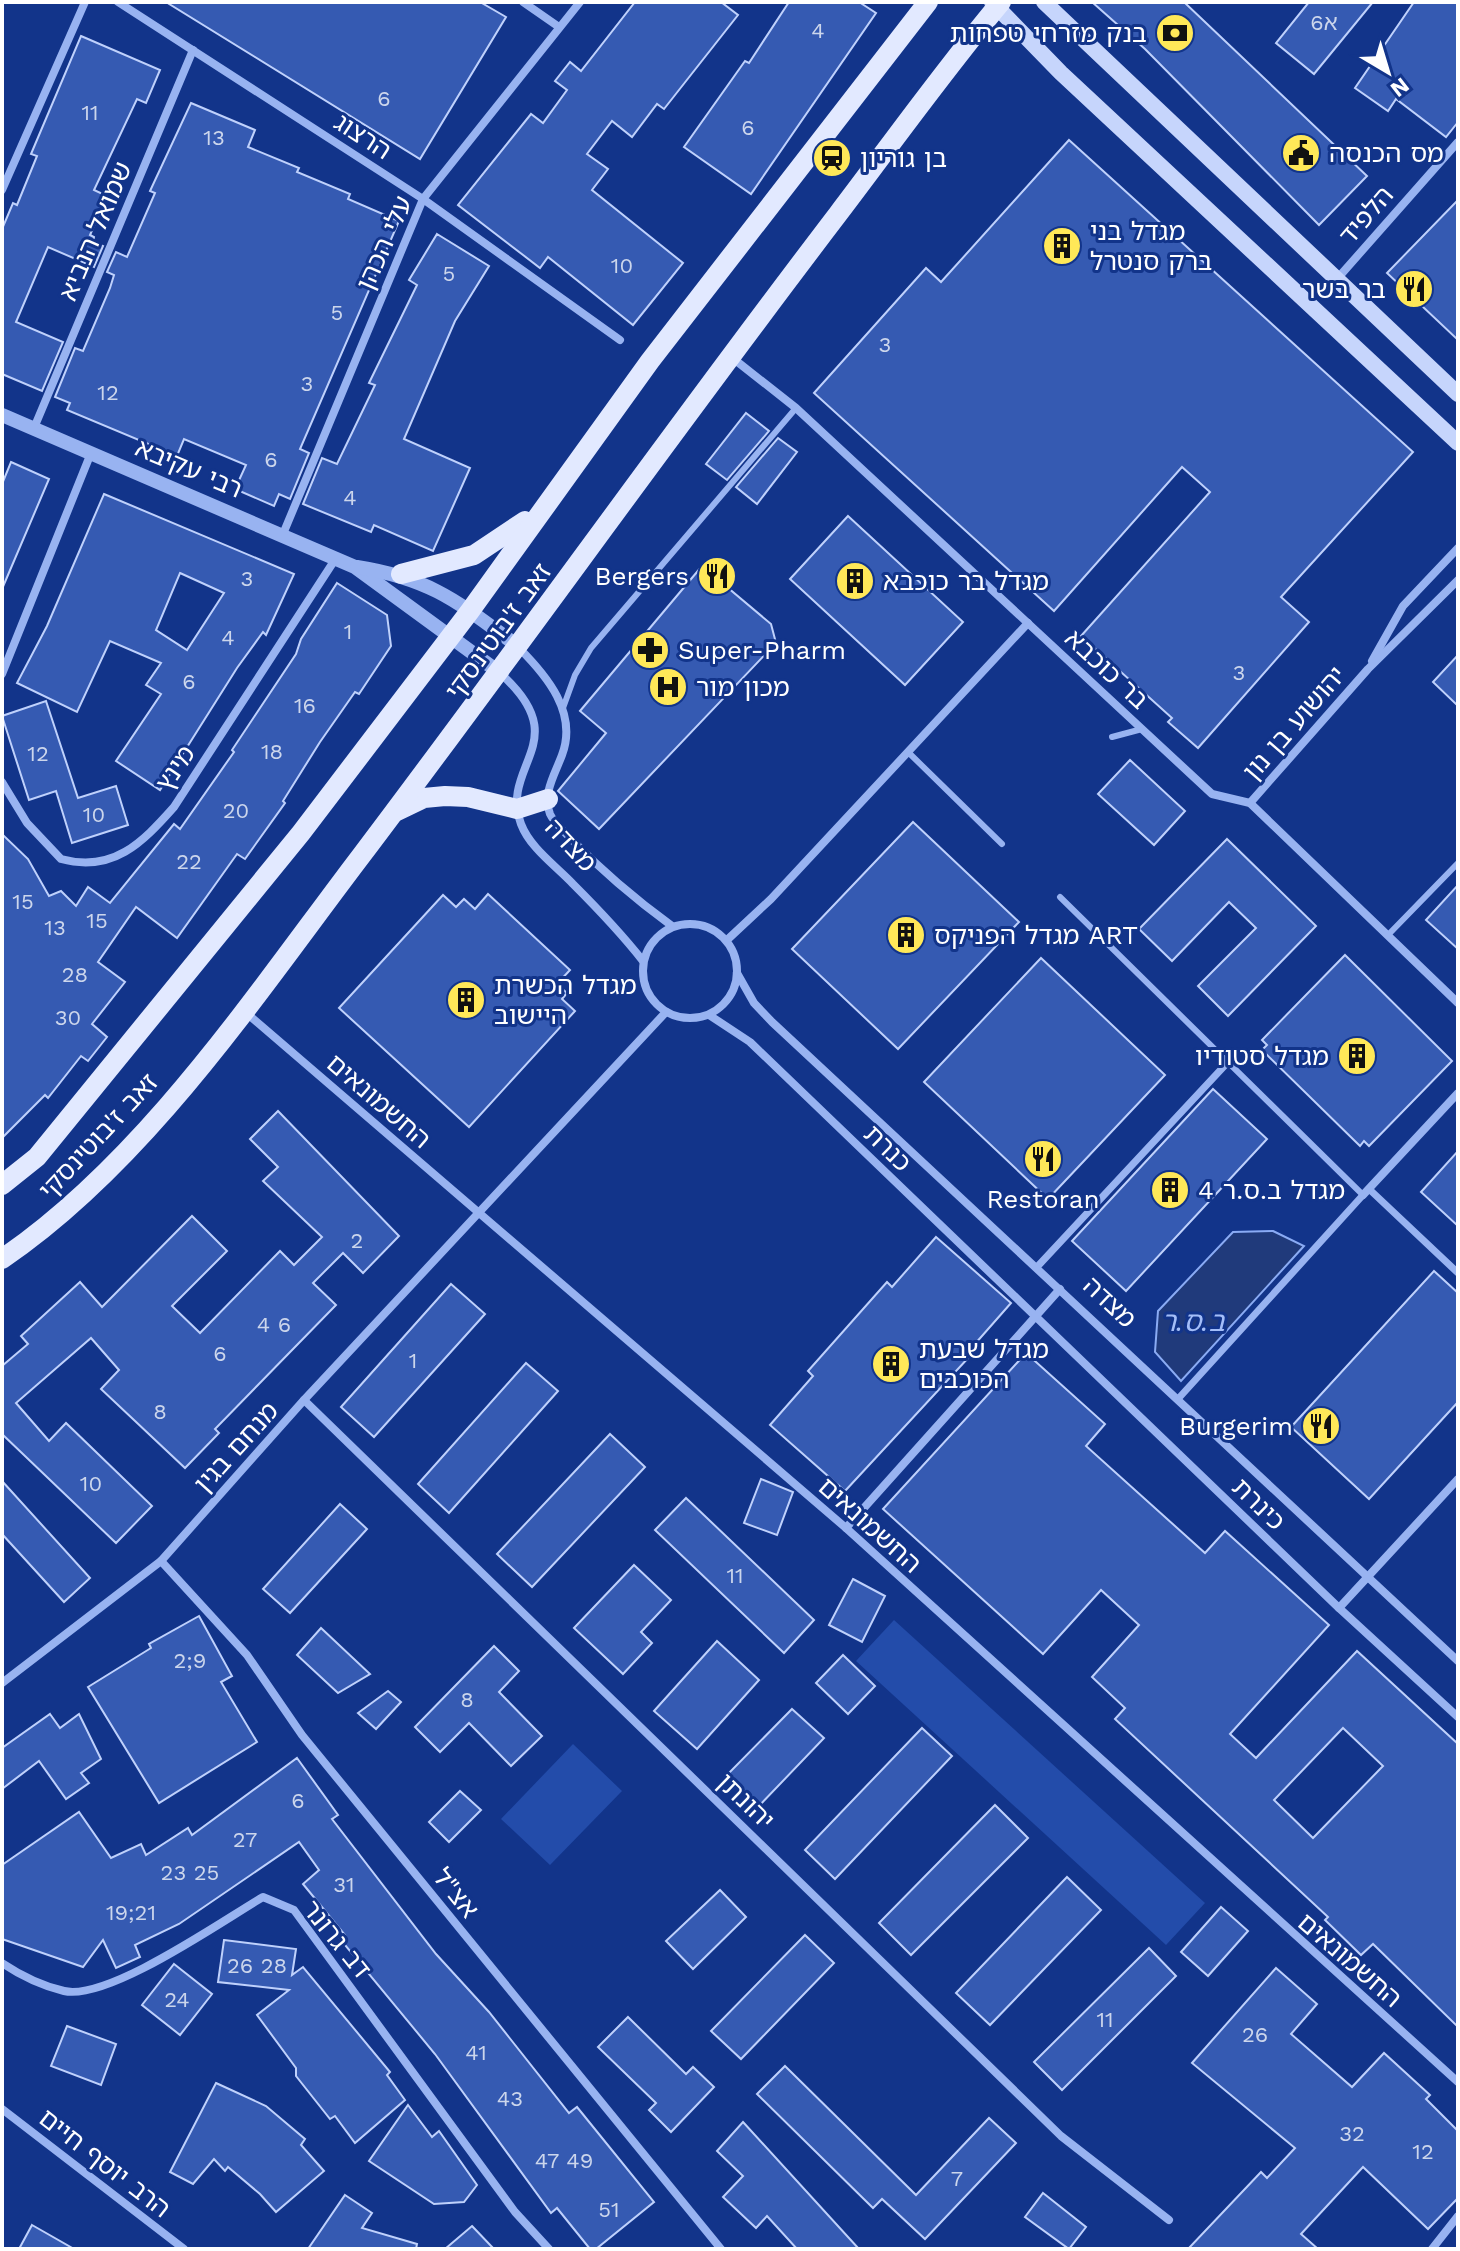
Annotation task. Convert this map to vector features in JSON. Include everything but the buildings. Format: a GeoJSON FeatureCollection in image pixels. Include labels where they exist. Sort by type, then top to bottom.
{"type":"FeatureCollection","features":[{"type":"Feature","properties":{"kind":"main road","name":"זאב ז'בוטינסקי"},"geometry":{"type":"LineString","coordinates":[[2,1185],[37,1157],[301,833],[470,611],[650,361],[928,2]]}},
{"type":"Feature","properties":{"kind":"main road"},"geometry":{"type":"LineString","coordinates":[[1044,2],[1458,394]]}},
{"type":"Feature","properties":{"kind":"main road","name":"זאב ז'בוטינסקי"},"geometry":{"type":"LineString","coordinates":[[2,1259],[45,1229],[128,1150],[243,1011],[500,673],[730,356],[997,4]]}},
{"type":"Feature","properties":{"kind":"main road"},"geometry":{"type":"LineString","coordinates":[[997,4],[1061,73],[1458,443]]}},
{"type":"Feature","properties":{"kind":"main road"},"geometry":{"type":"LineString","coordinates":[[401,574],[474,555],[505,538],[547,504]]}},
{"type":"Feature","properties":{"kind":"main road"},"geometry":{"type":"LineString","coordinates":[[393,813],[424,798],[445,796],[468,797],[517,809],[548,799]]}},
{"type":"Feature","properties":{"kind":"street"},"geometry":{"type":"LineString","coordinates":[[2,190],[85,2]]}},
{"type":"Feature","properties":{"kind":"street","name":"הרצוג"},"geometry":{"type":"LineString","coordinates":[[118,2],[423,199],[620,340]]}},
{"type":"Feature","properties":{"kind":"street"},"geometry":{"type":"LineString","coordinates":[[523,2],[559,27]]}},
{"type":"Feature","properties":{"kind":"street","name":"עלי הכהן"},"geometry":{"type":"LineString","coordinates":[[283,534],[423,199],[580,2]]}},
{"type":"Feature","properties":{"kind":"street","name":"שמואל הנביא"},"geometry":{"type":"LineString","coordinates":[[34,428],[193,50]]}},
{"type":"Feature","properties":{"kind":"street","name":"הלפיד"},"geometry":{"type":"LineString","coordinates":[[1337,280],[1458,142]]}},
{"type":"Feature","properties":{"kind":"street","name":"בר כוכבא"},"geometry":{"type":"LineString","coordinates":[[730,356],[796,408],[1212,794],[1250,803],[1458,1003]]}},
{"type":"Feature","properties":{"kind":"street","name":"רבי עקיבא"},"geometry":{"type":"LineString","coordinates":[[2,415],[355,567],[450,637]]}},
{"type":"Feature","properties":{"kind":"street"},"geometry":{"type":"LineString","coordinates":[[2,674],[92,452]]}},
{"type":"Feature","properties":{"kind":"street","name":"יהושוע בן נון"},"geometry":{"type":"LineString","coordinates":[[1368,669],[1403,606],[1458,548]]}},
{"type":"Feature","properties":{"kind":"street","name":"מינץ"},"geometry":{"type":"LineString","coordinates":[[2,782],[27,823],[61,859],[100,863],[119,858],[146,838],[174,807],[336,558]]}},
{"type":"Feature","properties":{"kind":"street","name":"רבי עקיבא"},"geometry":{"type":"LineString","coordinates":[[355,567],[401,574],[438,590],[519,647]]}},
{"type":"Feature","properties":{"kind":"street","name":"יהושוע בן נון"},"geometry":{"type":"LineString","coordinates":[[1250,803],[1368,669],[1458,580]]}},
{"type":"Feature","properties":{"kind":"street"},"geometry":{"type":"LineString","coordinates":[[727,940],[771,899],[1028,623]]}},
{"type":"Feature","properties":{"kind":"street","name":"מצדה"},"geometry":{"type":"LineString","coordinates":[[450,637],[500,673],[525,701],[536,736],[533,755],[521,779],[517,809],[532,842],[613,925],[643,961]]}},
{"type":"Feature","properties":{"kind":"street"},"geometry":{"type":"LineString","coordinates":[[519,647],[552,686],[563,708]]}},
{"type":"Feature","properties":{"kind":"street","name":"מצדה"},"geometry":{"type":"LineString","coordinates":[[563,708],[567,729],[548,799],[555,821],[609,878],[672,926]]}},
{"type":"Feature","properties":{"kind":"street"},"geometry":{"type":"LineString","coordinates":[[702,924],[727,940],[734,952],[737,973],[731,995],[709,1015],[680,1017],[666,1012],[646,990],[643,961],[653,940],[672,926],[702,924]]}},
{"type":"Feature","properties":{"kind":"street","name":"מצדה"},"geometry":{"type":"LineString","coordinates":[[737,973],[754,1003],[772,1022],[1458,1661]]}},
{"type":"Feature","properties":{"kind":"street","name":"החשמונאים"},"geometry":{"type":"LineString","coordinates":[[243,1011],[846,1528],[1276,1921],[1458,2082]]}},
{"type":"Feature","properties":{"kind":"street","name":"מנחם בגין"},"geometry":{"type":"LineString","coordinates":[[2,1683],[161,1561],[304,1400],[666,1012]]}},
{"type":"Feature","properties":{"kind":"street","name":"כנרת"},"geometry":{"type":"LineString","coordinates":[[709,1015],[750,1042],[1035,1317]]}},
{"type":"Feature","properties":{"kind":"street"},"geometry":{"type":"LineString","coordinates":[[1037,1267],[1228,1062]]}},
{"type":"Feature","properties":{"kind":"street"},"geometry":{"type":"LineString","coordinates":[[1178,1399],[1458,1093]]}},
{"type":"Feature","properties":{"kind":"street"},"geometry":{"type":"LineString","coordinates":[[1366,1192],[1458,1273]]}},
{"type":"Feature","properties":{"kind":"street"},"geometry":{"type":"LineString","coordinates":[[846,1528],[1060,1289]]}},
{"type":"Feature","properties":{"kind":"street","name":"כינרת"},"geometry":{"type":"LineString","coordinates":[[1035,1317],[1339,1608],[1458,1717]]}},
{"type":"Feature","properties":{"kind":"street","name":"יהונתן"},"geometry":{"type":"LineString","coordinates":[[304,1400],[1061,2136],[1169,2220]]}},
{"type":"Feature","properties":{"kind":"street"},"geometry":{"type":"LineString","coordinates":[[1339,1608],[1458,1479]]}},
{"type":"Feature","properties":{"kind":"street","name":"אצ\"ל"},"geometry":{"type":"LineString","coordinates":[[161,1561],[247,1655],[302,1735],[721,2249]]}},
{"type":"Feature","properties":{"kind":"street","name":"דב גרונר"},"geometry":{"type":"LineString","coordinates":[[2,1963],[18,1973],[67,1992],[124,1980],[263,1897],[294,1910],[515,2212],[549,2249]]}},
{"type":"Feature","properties":{"kind":"street","name":"הרב יוסף חיים"},"geometry":{"type":"LineString","coordinates":[[2,2109],[184,2249]]}},
{"type":"Feature","properties":{"kind":"street"},"geometry":{"type":"LineString","coordinates":[[1432,2249],[1458,2216]]}},
{"type":"Feature","properties":{"kind":"lane"},"geometry":{"type":"LineString","coordinates":[[563,708],[575,675],[591,648],[693,526],[719,502],[796,408]]}},
{"type":"Feature","properties":{"kind":"lane"},"geometry":{"type":"LineString","coordinates":[[1112,737],[1142,729]]}},
{"type":"Feature","properties":{"kind":"lane"},"geometry":{"type":"LineString","coordinates":[[908,752],[1002,844]]}},
{"type":"Feature","properties":{"kind":"lane"},"geometry":{"type":"LineString","coordinates":[[1388,935],[1458,863]]}},
{"type":"Feature","properties":{"kind":"lane"},"geometry":{"type":"LineString","coordinates":[[1060,897],[1366,1192]]}},
{"type":"Feature","properties":{"kind":"shaded area"},"geometry":{"type":"Polygon","coordinates":[[[894,1620],[1205,1903],[1166,1945],[856,1661],[894,1620]]]}},
{"type":"Feature","properties":{"kind":"shaded area"},"geometry":{"type":"Polygon","coordinates":[[[573,1744],[622,1791],[550,1865],[501,1819],[573,1744]]]}},
{"type":"Feature","properties":{"kind":"water","name":"ב.ס.ר"},"geometry":{"type":"Polygon","coordinates":[[[1273,1231],[1304,1246],[1181,1381],[1155,1352],[1158,1311],[1233,1232],[1273,1231]]]}},
{"type":"Feature","properties":{"kind":"place","name":"בנק מזרחי טפחות"},"geometry":{"type":"Point","coordinates":[1175,33]}},
{"type":"Feature","properties":{"kind":"place","name":"מס הכנסה"},"geometry":{"type":"Point","coordinates":[1301,153]}},
{"type":"Feature","properties":{"kind":"place","name":"בן גוריון"},"geometry":{"type":"Point","coordinates":[832,158]}},
{"type":"Feature","properties":{"kind":"place","name":"מגדל בני ברק סנטרל"},"geometry":{"type":"Point","coordinates":[1062,246]}},
{"type":"Feature","properties":{"kind":"place","name":"בר בשר"},"geometry":{"type":"Point","coordinates":[1414,289]}},
{"type":"Feature","properties":{"kind":"place","name":"Bergers"},"geometry":{"type":"Point","coordinates":[717,576]}},
{"type":"Feature","properties":{"kind":"place","name":"מגדל בר כוכבא"},"geometry":{"type":"Point","coordinates":[855,581]}},
{"type":"Feature","properties":{"kind":"place","name":"Super-Pharm"},"geometry":{"type":"Point","coordinates":[650,650]}},
{"type":"Feature","properties":{"kind":"place","name":"מכון מור"},"geometry":{"type":"Point","coordinates":[668,687]}},
{"type":"Feature","properties":{"kind":"place","name":"מגדל הפניקס ART"},"geometry":{"type":"Point","coordinates":[906,935]}},
{"type":"Feature","properties":{"kind":"place","name":"מגדל הכשרת היישוב"},"geometry":{"type":"Point","coordinates":[466,1000]}},
{"type":"Feature","properties":{"kind":"place","name":"מגדל סטודיו"},"geometry":{"type":"Point","coordinates":[1357,1056]}},
{"type":"Feature","properties":{"kind":"place","name":"Restoran"},"geometry":{"type":"Point","coordinates":[1043,1159]}},
{"type":"Feature","properties":{"kind":"place","name":"מגדל ב.ס.ר 4"},"geometry":{"type":"Point","coordinates":[1170,1190]}},
{"type":"Feature","properties":{"kind":"place","name":"מגדל שבעת הכוכבים"},"geometry":{"type":"Point","coordinates":[891,1364]}},
{"type":"Feature","properties":{"kind":"place","name":"Burgerim"},"geometry":{"type":"Point","coordinates":[1321,1426]}}]}
